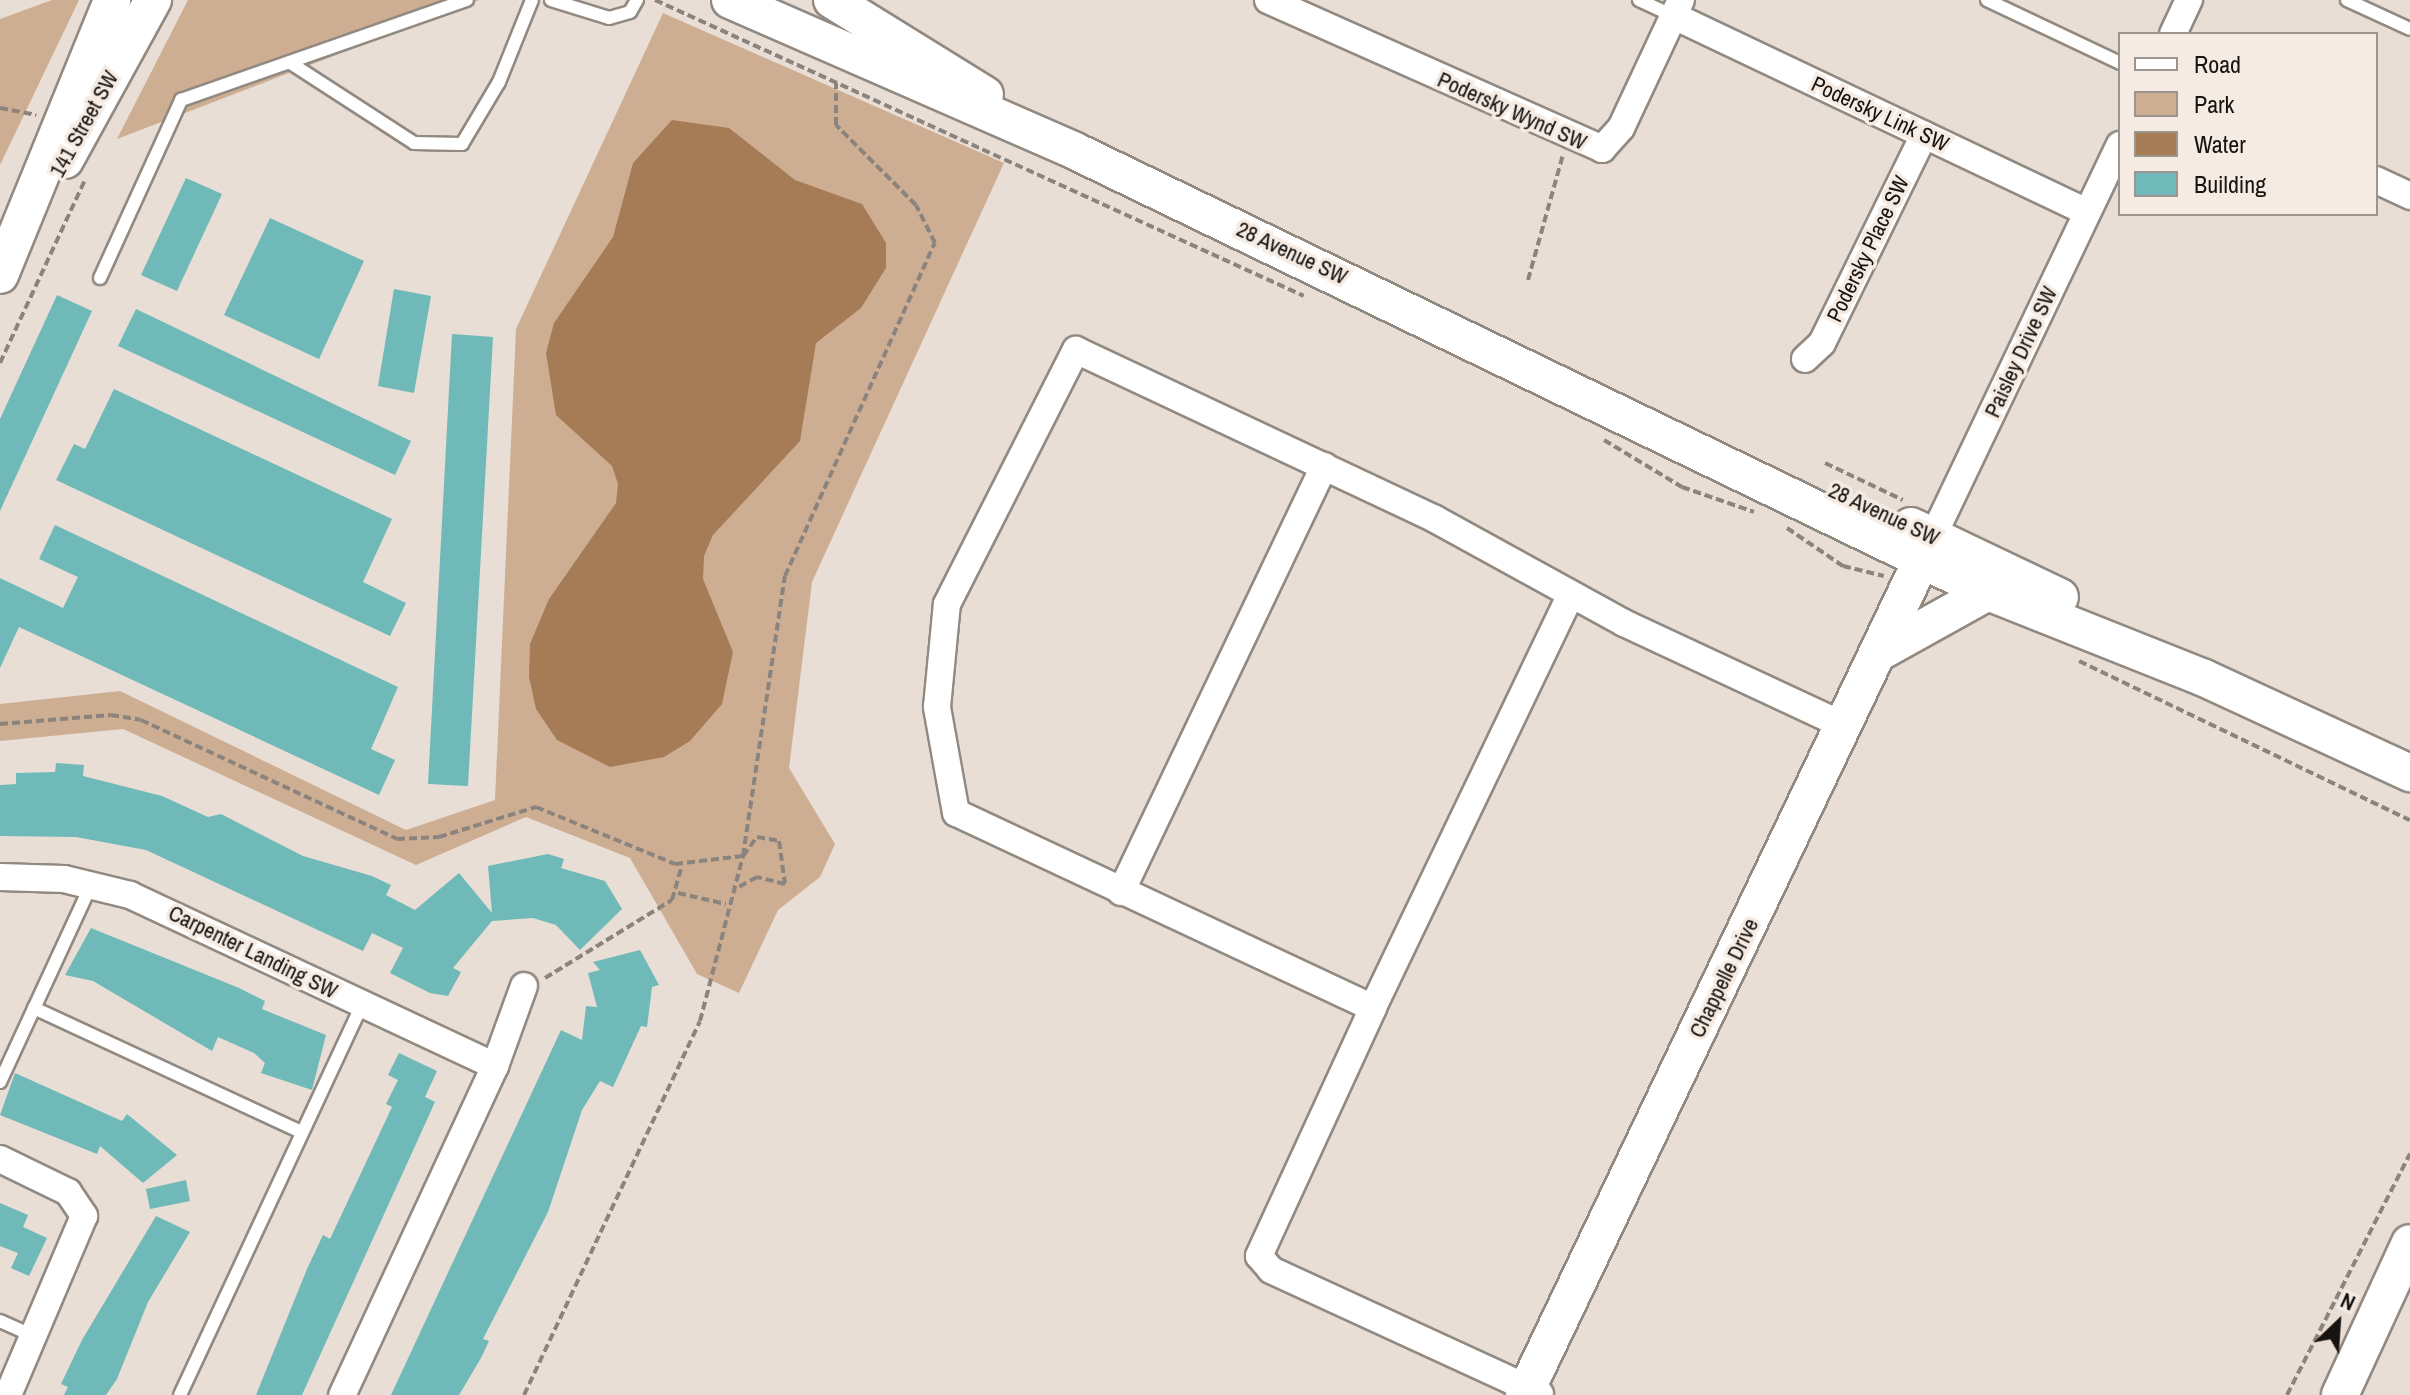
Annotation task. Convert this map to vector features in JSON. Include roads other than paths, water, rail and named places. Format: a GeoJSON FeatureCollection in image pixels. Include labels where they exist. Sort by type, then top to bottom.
{"type":"FeatureCollection","features":[{"type":"Feature","properties":{"kind":"main road","name":"141 Street SW"},"geometry":{"type":"LineString","coordinates":[[4,255],[112,0]]}},
{"type":"Feature","properties":{"kind":"main road","name":"141 Street SW"},"geometry":{"type":"LineString","coordinates":[[4,255],[153,0]]}},
{"type":"Feature","properties":{"kind":"main road","name":"28 Avenue SW"},"geometry":{"type":"LineString","coordinates":[[730,0],[1075,151],[1552,376],[1922,535],[2125,628],[2204,678]]}},
{"type":"Feature","properties":{"kind":"main road","name":"28 Avenue SW"},"geometry":{"type":"LineString","coordinates":[[832,0],[1075,151]]}},
{"type":"Feature","properties":{"kind":"main road","name":"28 Avenue SW"},"geometry":{"type":"LineString","coordinates":[[1922,535],[1988,592],[2204,678],[2410,773]]}},
{"type":"Feature","properties":{"kind":"main road","name":"Chappelle Drive"},"geometry":{"type":"LineString","coordinates":[[1531,1393],[1880,652],[1922,535]]}},
{"type":"Feature","properties":{"kind":"main road"},"geometry":{"type":"LineString","coordinates":[[1880,652],[1988,592]]}},
{"type":"Feature","properties":{"kind":"main road"},"geometry":{"type":"LineString","coordinates":[[2340,1395],[2410,1243]]}},
{"type":"Feature","properties":{"kind":"street","name":"Podersky Wynd SW"},"geometry":{"type":"LineString","coordinates":[[1268,0],[1568,137],[1602,149],[1612,140],[1677,8]]}},
{"type":"Feature","properties":{"kind":"street"},"geometry":{"type":"LineString","coordinates":[[2174,32],[2189,0]]}},
{"type":"Feature","properties":{"kind":"street","name":"Podersky Link SW"},"geometry":{"type":"LineString","coordinates":[[1677,8],[1924,135],[2087,212]]}},
{"type":"Feature","properties":{"kind":"street","name":"Podersky Place SW"},"geometry":{"type":"LineString","coordinates":[[1805,359],[1822,343],[1924,135]]}},
{"type":"Feature","properties":{"kind":"street","name":"Paisley Drive SW"},"geometry":{"type":"LineString","coordinates":[[1922,535],[2118,149]]}},
{"type":"Feature","properties":{"kind":"street"},"geometry":{"type":"LineString","coordinates":[[2378,181],[2410,196]]}},
{"type":"Feature","properties":{"kind":"street"},"geometry":{"type":"LineString","coordinates":[[1373,1008],[956,813],[937,707],[938,657],[965,563],[1076,350],[1324,466],[1570,596],[1845,726]]}},
{"type":"Feature","properties":{"kind":"street"},"geometry":{"type":"LineString","coordinates":[[1121,892],[1324,466]]}},
{"type":"Feature","properties":{"kind":"street"},"geometry":{"type":"LineString","coordinates":[[1531,1393],[1271,1270],[1259,1256],[1373,1008],[1570,596]]}},
{"type":"Feature","properties":{"kind":"street","name":"Carpenter Landing SW"},"geometry":{"type":"LineString","coordinates":[[0,877],[92,883],[495,1066]]}},
{"type":"Feature","properties":{"kind":"street"},"geometry":{"type":"LineString","coordinates":[[342,1395],[495,1066],[524,986]]}},
{"type":"Feature","properties":{"kind":"street"},"geometry":{"type":"LineString","coordinates":[[0,1159],[68,1192],[84,1216],[36,1337],[8,1395]]}},
{"type":"Feature","properties":{"kind":"lane"},"geometry":{"type":"LineString","coordinates":[[100,278],[181,100],[467,0]]}},
{"type":"Feature","properties":{"kind":"lane"},"geometry":{"type":"LineString","coordinates":[[289,62],[414,143],[462,144],[499,82],[532,0]]}},
{"type":"Feature","properties":{"kind":"lane"},"geometry":{"type":"LineString","coordinates":[[551,0],[609,18],[630,12],[637,0]]}},
{"type":"Feature","properties":{"kind":"lane"},"geometry":{"type":"LineString","coordinates":[[1639,0],[1677,8]]}},
{"type":"Feature","properties":{"kind":"lane"},"geometry":{"type":"LineString","coordinates":[[1987,0],[2118,62]]}},
{"type":"Feature","properties":{"kind":"lane"},"geometry":{"type":"LineString","coordinates":[[2347,0],[2410,29]]}},
{"type":"Feature","properties":{"kind":"lane"},"geometry":{"type":"LineString","coordinates":[[0,1082],[92,883]]}},
{"type":"Feature","properties":{"kind":"lane"},"geometry":{"type":"LineString","coordinates":[[180,1395],[362,1005]]}},
{"type":"Feature","properties":{"kind":"lane"},"geometry":{"type":"LineString","coordinates":[[34,1008],[301,1132]]}},
{"type":"Feature","properties":{"kind":"lane"},"geometry":{"type":"LineString","coordinates":[[0,1321],[36,1337]]}},
{"type":"Feature","properties":{"kind":"water"},"geometry":{"type":"Polygon","coordinates":[[[672,120],[729,128],[795,180],[862,204],[886,243],[886,268],[861,308],[816,343],[800,441],[713,535],[704,556],[703,579],[733,652],[722,704],[690,741],[664,757],[610,767],[557,740],[536,709],[529,677],[530,644],[549,599],[616,503],[618,484],[612,466],[556,415],[546,353],[554,323],[613,237],[633,163],[672,120]]]}}]}
